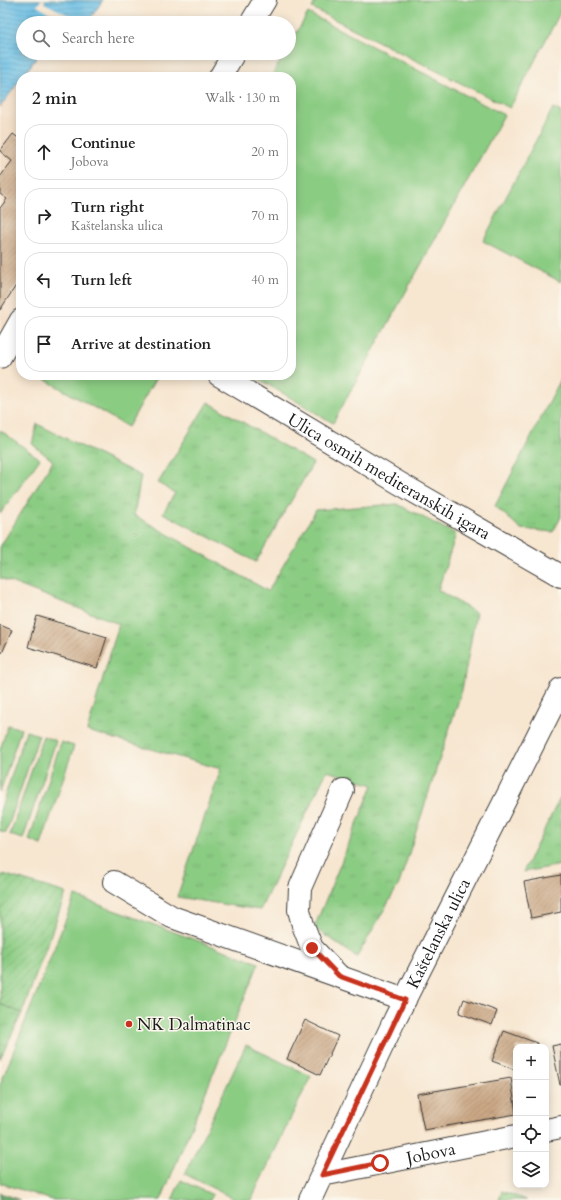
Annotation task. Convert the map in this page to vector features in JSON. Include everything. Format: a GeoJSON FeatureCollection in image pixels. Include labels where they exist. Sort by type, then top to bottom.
{"type":"FeatureCollection","features":[{"type":"Feature","properties":{"kind":"street"},"geometry":{"type":"LineString","coordinates":[[255,16],[265,0]]}},
{"type":"Feature","properties":{"kind":"street"},"geometry":{"type":"LineString","coordinates":[[223,72],[230,60]]}},
{"type":"Feature","properties":{"kind":"street"},"geometry":{"type":"LineString","coordinates":[[0,358],[16,329]]}},
{"type":"Feature","properties":{"kind":"street","name":"Ulica osmih mediteranskih igara"},"geometry":{"type":"LineString","coordinates":[[227,380],[399,484],[558,568]]}},
{"type":"Feature","properties":{"kind":"street","name":"Kaštelanska ulica"},"geometry":{"type":"LineString","coordinates":[[310,1200],[405,1000],[561,689]]}},
{"type":"Feature","properties":{"kind":"street"},"geometry":{"type":"LineString","coordinates":[[339,976],[312,948],[299,910],[300,888],[343,790]]}},
{"type":"Feature","properties":{"kind":"street"},"geometry":{"type":"LineString","coordinates":[[114,882],[172,917],[405,1000]]}},
{"type":"Feature","properties":{"kind":"street"},"geometry":{"type":"LineString","coordinates":[[549,1129],[561,1127]]}},
{"type":"Feature","properties":{"kind":"street","name":"Jobova"},"geometry":{"type":"LineString","coordinates":[[322,1175],[513,1137]]}},
{"type":"Feature","properties":{"kind":"shaded area"},"geometry":{"type":"Polygon","coordinates":[[[16,85],[16,312],[0,336],[0,107],[16,85]]]}},
{"type":"Feature","properties":{"kind":"green space"},"geometry":{"type":"Polygon","coordinates":[[[316,0],[561,0],[561,11],[510,108],[312,8],[316,0]]]}},
{"type":"Feature","properties":{"kind":"green space"},"geometry":{"type":"Polygon","coordinates":[[[308,13],[504,115],[333,423],[260,380],[296,380],[296,72],[274,72],[281,60],[296,60],[296,34],[308,13]]]}},
{"type":"Feature","properties":{"kind":"green space"},"geometry":{"type":"Polygon","coordinates":[[[553,108],[561,112],[561,282],[483,241],[553,108]]]}},
{"type":"Feature","properties":{"kind":"green space"},"geometry":{"type":"Polygon","coordinates":[[[561,379],[561,517],[553,532],[521,529],[495,506],[561,379]]]}},
{"type":"Feature","properties":{"kind":"green space"},"geometry":{"type":"Polygon","coordinates":[[[46,380],[155,380],[128,427],[46,380]]]}},
{"type":"Feature","properties":{"kind":"green space"},"geometry":{"type":"Polygon","coordinates":[[[208,402],[313,463],[256,562],[163,513],[175,493],[158,483],[208,402]]]}},
{"type":"Feature","properties":{"kind":"green space"},"geometry":{"type":"Polygon","coordinates":[[[37,424],[141,476],[134,515],[268,591],[316,510],[397,504],[456,534],[438,590],[476,613],[462,690],[399,884],[357,957],[314,928],[373,785],[327,771],[260,910],[177,897],[221,769],[87,731],[119,624],[0,578],[0,547],[53,461],[32,444],[37,424]]]}},
{"type":"Feature","properties":{"kind":"green space"},"geometry":{"type":"Polygon","coordinates":[[[0,430],[40,459],[0,514],[0,430]]]}},
{"type":"Feature","properties":{"kind":"green space"},"geometry":{"type":"Polygon","coordinates":[[[8,725],[21,729],[0,792],[0,750],[8,725]]]}},
{"type":"Feature","properties":{"kind":"green space"},"geometry":{"type":"Polygon","coordinates":[[[26,731],[39,735],[6,833],[0,831],[0,811],[26,731]]]}},
{"type":"Feature","properties":{"kind":"green space"},"geometry":{"type":"Polygon","coordinates":[[[43,736],[56,741],[23,839],[10,835],[43,736]]]}},
{"type":"Feature","properties":{"kind":"green space"},"geometry":{"type":"Polygon","coordinates":[[[61,742],[74,746],[41,845],[29,840],[61,742]]]}},
{"type":"Feature","properties":{"kind":"green space"},"geometry":{"type":"Polygon","coordinates":[[[561,796],[561,865],[523,872],[561,796]]]}},
{"type":"Feature","properties":{"kind":"green space"},"geometry":{"type":"Polygon","coordinates":[[[3,874],[66,893],[22,1013],[0,1004],[0,882],[3,874]]]}},
{"type":"Feature","properties":{"kind":"green space","name":"NK Dalmatinac"},"geometry":{"type":"Polygon","coordinates":[[[75,896],[259,963],[161,1200],[52,1200],[0,1183],[0,1085],[75,896]]]}},
{"type":"Feature","properties":{"kind":"green space"},"geometry":{"type":"Polygon","coordinates":[[[0,1004],[22,1013],[0,1059],[0,1004]]]}},
{"type":"Feature","properties":{"kind":"green space"},"geometry":{"type":"Polygon","coordinates":[[[246,1045],[311,1076],[251,1200],[236,1200],[185,1174],[246,1045]]]}},
{"type":"Feature","properties":{"kind":"green space"},"geometry":{"type":"Polygon","coordinates":[[[181,1180],[213,1195],[210,1200],[172,1200],[181,1180]]]}},
{"type":"Feature","properties":{"kind":"green space"},"geometry":{"type":"Polygon","coordinates":[[[502,1191],[527,1200],[499,1200],[502,1191]]]}},
{"type":"Feature","properties":{"kind":"green space"},"geometry":{"type":"Polygon","coordinates":[[[0,1193],[20,1200],[0,1200],[0,1193]]]}},
{"type":"Feature","properties":{"kind":"water"},"geometry":{"type":"Polygon","coordinates":[[[0,0],[103,0],[92,16],[16,16],[16,60],[35,60],[26,72],[16,72],[16,85],[0,107],[0,0]]]}},
{"type":"Feature","properties":{"kind":"pier"},"geometry":{"type":"Polygon","coordinates":[[[41,0],[45,0],[44,3],[71,16],[55,16],[37,6],[41,0]]]}},
{"type":"Feature","properties":{"kind":"building"},"geometry":{"type":"Polygon","coordinates":[[[13,134],[16,136],[16,286],[0,310],[0,208],[7,199],[0,194],[0,177],[12,161],[0,151],[13,134]]]}},
{"type":"Feature","properties":{"kind":"building"},"geometry":{"type":"Polygon","coordinates":[[[37,616],[107,637],[97,668],[28,647],[37,616]]]}},
{"type":"Feature","properties":{"kind":"building"},"geometry":{"type":"Polygon","coordinates":[[[0,625],[12,630],[2,653],[0,652],[0,625]]]}},
{"type":"Feature","properties":{"kind":"building"},"geometry":{"type":"Polygon","coordinates":[[[561,875],[561,912],[531,918],[524,882],[561,875]]]}},
{"type":"Feature","properties":{"kind":"building"},"geometry":{"type":"Polygon","coordinates":[[[464,999],[497,1011],[492,1025],[459,1013],[464,999]]]}},
{"type":"Feature","properties":{"kind":"building"},"geometry":{"type":"Polygon","coordinates":[[[305,1020],[338,1036],[320,1075],[287,1059],[305,1020]]]}},
{"type":"Feature","properties":{"kind":"building"},"geometry":{"type":"Polygon","coordinates":[[[504,1031],[537,1043],[513,1044],[513,1069],[492,1061],[504,1031]]]}},
{"type":"Feature","properties":{"kind":"building"},"geometry":{"type":"Polygon","coordinates":[[[561,1044],[561,1085],[560,1085],[552,1046],[561,1044]]]}},
{"type":"Feature","properties":{"kind":"building"},"geometry":{"type":"Polygon","coordinates":[[[511,1078],[513,1092],[513,1115],[424,1130],[417,1094],[511,1078]]]}},
{"type":"Feature","properties":{"kind":"place","name":"NK Dalmatinac"},"geometry":{"type":"Point","coordinates":[129,1024]}},
{"type":"Feature","properties":{"kind":"route"},"geometry":{"type":"LineString","coordinates":[[312,948],[339,976],[405,1000],[322,1175],[380,1163]]}}]}
